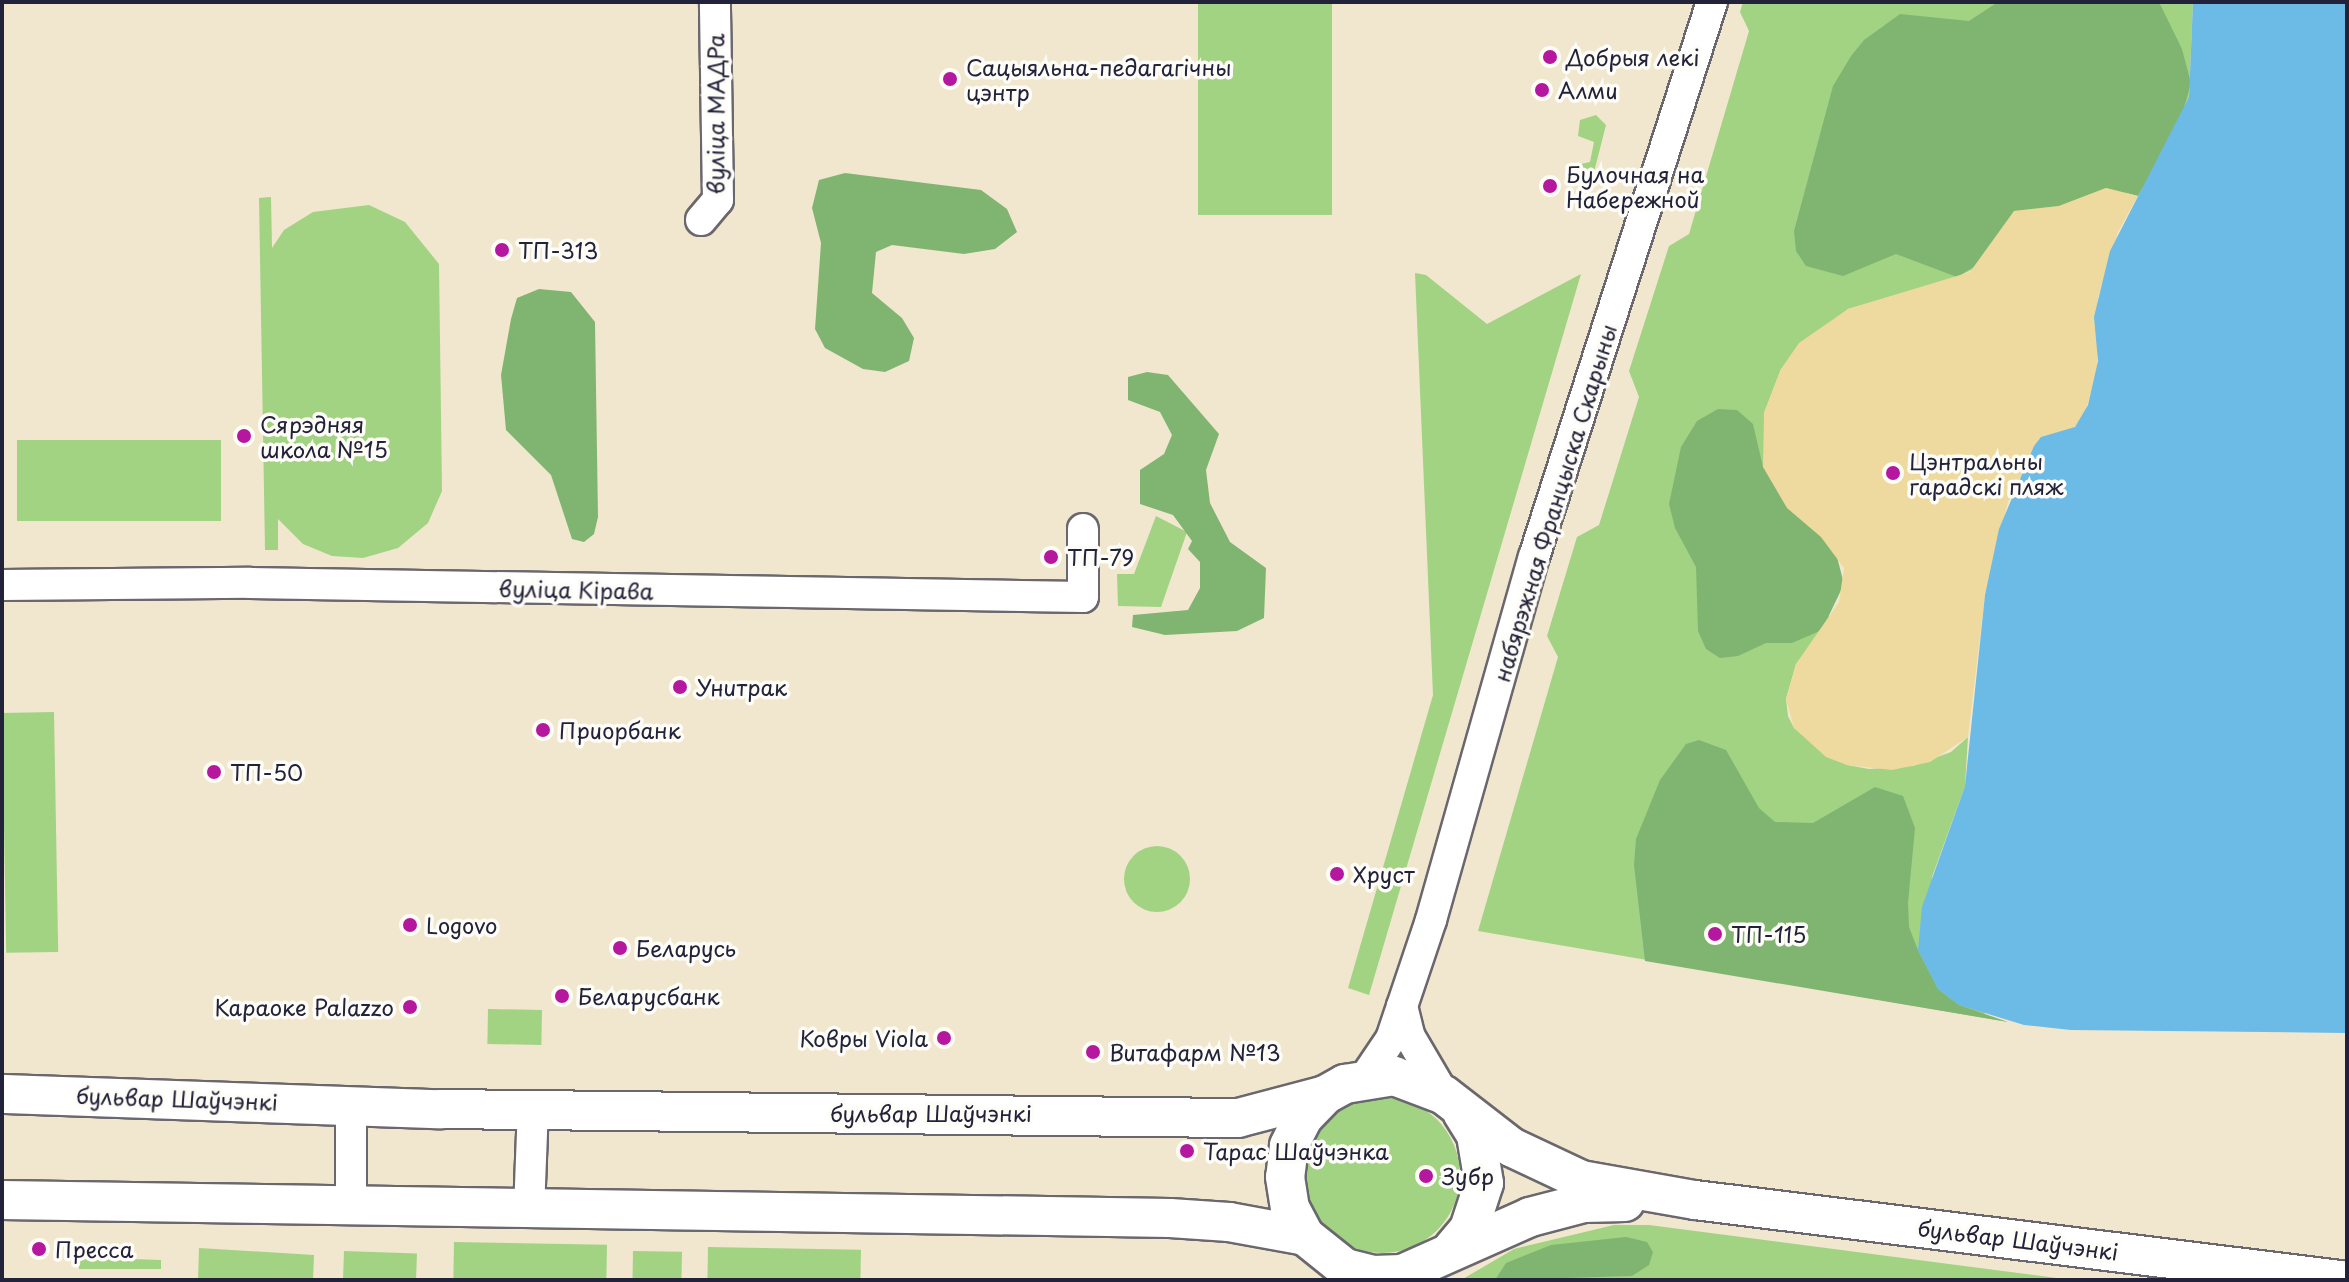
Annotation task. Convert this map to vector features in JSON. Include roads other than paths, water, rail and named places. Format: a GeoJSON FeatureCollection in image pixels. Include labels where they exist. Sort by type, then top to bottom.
{"type":"FeatureCollection","features":[{"type":"Feature","properties":{"kind":"main road","name":"бульвар Шаўчэнкі"},"geometry":{"type":"LineString","coordinates":[[2,1094],[351,1106],[1238,1118],[1325,1095],[1364,1079],[1394,1076],[1453,1105],[1511,1147],[1581,1180],[1695,1200],[2340,1280]]}},
{"type":"Feature","properties":{"kind":"main road","name":"бульвар Шаўчэнкі"},"geometry":{"type":"LineString","coordinates":[[1325,1095],[1303,1118],[1289,1146],[1285,1177],[1290,1208],[1305,1236],[1349,1274],[1402,1274],[1433,1264],[1530,1217],[1584,1203],[1695,1200]]}},
{"type":"Feature","properties":{"kind":"main road"},"geometry":{"type":"LineString","coordinates":[[1433,1264],[1469,1229],[1484,1183],[1476,1135],[1453,1105]]}},
{"type":"Feature","properties":{"kind":"main road","name":"бульвар Шаўчэнкі"},"geometry":{"type":"LineString","coordinates":[[2,1200],[529,1211],[1170,1218],[1229,1222],[1305,1236]]}},
{"type":"Feature","properties":{"kind":"street","name":"вуліца МАДРа"},"geometry":{"type":"LineString","coordinates":[[701,220],[718,200],[715,2]]}},
{"type":"Feature","properties":{"kind":"street","name":"набярэжная Францыска Скарыны"},"geometry":{"type":"LineString","coordinates":[[1364,1079],[1378,1062],[1402,1006],[1534,557],[1712,2]]}},
{"type":"Feature","properties":{"kind":"street","name":"вуліца Кірава"},"geometry":{"type":"LineString","coordinates":[[2,585],[250,583],[1083,597],[1083,529]]}},
{"type":"Feature","properties":{"kind":"street"},"geometry":{"type":"LineString","coordinates":[[1402,1006],[1410,1037],[1453,1105]]}},
{"type":"Feature","properties":{"kind":"street"},"geometry":{"type":"LineString","coordinates":[[351,1106],[351,1205]]}},
{"type":"Feature","properties":{"kind":"street"},"geometry":{"type":"LineString","coordinates":[[529,1211],[533,1109]]}},
{"type":"Feature","properties":{"kind":"water"},"geometry":{"type":"Polygon","coordinates":[[[2193,2],[2347,2],[2347,1033],[2071,1030],[2024,1025],[1959,1005],[1938,989],[1918,950],[1922,907],[1965,786],[1985,595],[1999,529],[2034,446],[2041,437],[2075,427],[2088,405],[2098,361],[2094,317],[2110,251],[2189,97],[2193,2]]]}},
{"type":"Feature","properties":{"kind":"place","name":"Добрыя лекі"},"geometry":{"type":"Point","coordinates":[1550,57]}},
{"type":"Feature","properties":{"kind":"place","name":"Сацыяльна-педагагічны цэнтр"},"geometry":{"type":"Point","coordinates":[950,79]}},
{"type":"Feature","properties":{"kind":"place","name":"Алми"},"geometry":{"type":"Point","coordinates":[1542,90]}},
{"type":"Feature","properties":{"kind":"place","name":"Булочная на Набережной"},"geometry":{"type":"Point","coordinates":[1550,186]}},
{"type":"Feature","properties":{"kind":"place","name":"ТП-313"},"geometry":{"type":"Point","coordinates":[502,250]}},
{"type":"Feature","properties":{"kind":"place","name":"Сярэдняя школа №15"},"geometry":{"type":"Point","coordinates":[244,436]}},
{"type":"Feature","properties":{"kind":"place","name":"Цэнтральны гарадскі пляж"},"geometry":{"type":"Point","coordinates":[1893,473]}},
{"type":"Feature","properties":{"kind":"place","name":"ТП-79"},"geometry":{"type":"Point","coordinates":[1051,557]}},
{"type":"Feature","properties":{"kind":"place","name":"Унитрак"},"geometry":{"type":"Point","coordinates":[680,687]}},
{"type":"Feature","properties":{"kind":"place","name":"Приорбанк"},"geometry":{"type":"Point","coordinates":[543,730]}},
{"type":"Feature","properties":{"kind":"place","name":"ТП-50"},"geometry":{"type":"Point","coordinates":[214,772]}},
{"type":"Feature","properties":{"kind":"place","name":"Хруст"},"geometry":{"type":"Point","coordinates":[1337,874]}},
{"type":"Feature","properties":{"kind":"place","name":"Logovo"},"geometry":{"type":"Point","coordinates":[410,925]}},
{"type":"Feature","properties":{"kind":"place","name":"ТП-115"},"geometry":{"type":"Point","coordinates":[1715,934]}},
{"type":"Feature","properties":{"kind":"place","name":"Беларусь"},"geometry":{"type":"Point","coordinates":[620,948]}},
{"type":"Feature","properties":{"kind":"place","name":"Беларусбанк"},"geometry":{"type":"Point","coordinates":[562,996]}},
{"type":"Feature","properties":{"kind":"place","name":"Караоке Palazzo"},"geometry":{"type":"Point","coordinates":[410,1007]}},
{"type":"Feature","properties":{"kind":"place","name":"Ковры Viola"},"geometry":{"type":"Point","coordinates":[944,1038]}},
{"type":"Feature","properties":{"kind":"place","name":"Витафарм №13"},"geometry":{"type":"Point","coordinates":[1093,1052]}},
{"type":"Feature","properties":{"kind":"place","name":"Тарас Шаўчэнка"},"geometry":{"type":"Point","coordinates":[1187,1151]}},
{"type":"Feature","properties":{"kind":"place","name":"Зубр"},"geometry":{"type":"Point","coordinates":[1426,1176]}},
{"type":"Feature","properties":{"kind":"place","name":"Пресса"},"geometry":{"type":"Point","coordinates":[39,1249]}}]}
